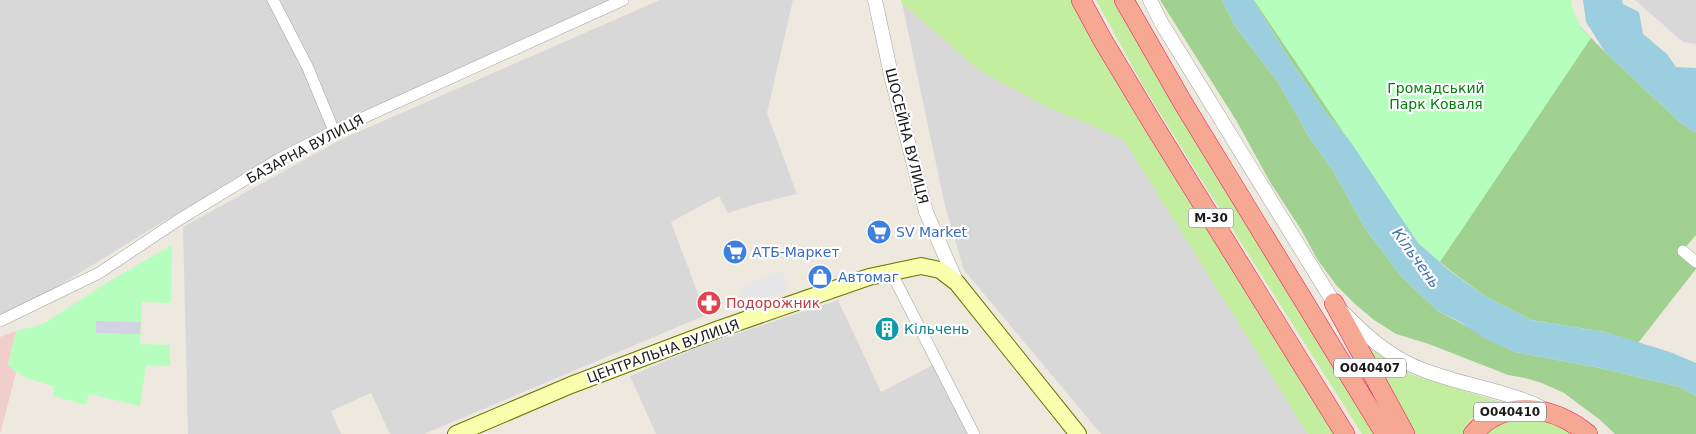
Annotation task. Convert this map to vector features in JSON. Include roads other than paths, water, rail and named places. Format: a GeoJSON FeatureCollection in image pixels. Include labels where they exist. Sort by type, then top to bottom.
{"type":"FeatureCollection","features":[{"type":"Feature","properties":{"kind":"highway","name":"М-30"},"geometry":{"type":"LineString","coordinates":[[1082,0],[1102,39],[1153,124],[1345,434]]}},
{"type":"Feature","properties":{"kind":"highway","name":"М-30"},"geometry":{"type":"LineString","coordinates":[[1124,0],[1183,103],[1386,434]]}},
{"type":"Feature","properties":{"kind":"highway","name":"О040407"},"geometry":{"type":"LineString","coordinates":[[1334,303],[1405,434]]}},
{"type":"Feature","properties":{"kind":"highway","name":"О040410"},"geometry":{"type":"LineString","coordinates":[[1473,434],[1487,422],[1515,410],[1534,410],[1554,414],[1568,420],[1588,434]]}},
{"type":"Feature","properties":{"kind":"main road","name":"ЦЕНТРАЛЬНА ВУЛИЦЯ"},"geometry":{"type":"LineString","coordinates":[[456,434],[571,385],[719,329],[869,277],[920,266],[940,270],[957,283]]}},
{"type":"Feature","properties":{"kind":"main road","name":"ШОСЕЙНА ВУЛИЦЯ"},"geometry":{"type":"LineString","coordinates":[[957,283],[1078,434]]}},
{"type":"Feature","properties":{"kind":"street"},"geometry":{"type":"LineString","coordinates":[[272,0],[308,68],[334,131]]}},
{"type":"Feature","properties":{"kind":"street","name":"БАЗАРНА ВУЛИЦЯ"},"geometry":{"type":"LineString","coordinates":[[0,321],[99,273],[177,221],[279,160],[334,131],[623,0]]}},
{"type":"Feature","properties":{"kind":"street","name":"ШОСЕЙНА ВУЛИЦЯ"},"geometry":{"type":"LineString","coordinates":[[874,0],[926,212],[957,283]]}},
{"type":"Feature","properties":{"kind":"street","name":"О040407"},"geometry":{"type":"LineString","coordinates":[[1150,0],[1162,24],[1334,303]]}},
{"type":"Feature","properties":{"kind":"street"},"geometry":{"type":"LineString","coordinates":[[1683,252],[1696,262]]}},
{"type":"Feature","properties":{"kind":"street"},"geometry":{"type":"LineString","coordinates":[[891,272],[974,434]]}},
{"type":"Feature","properties":{"kind":"street"},"geometry":{"type":"LineString","coordinates":[[1334,303],[1383,349],[1409,363],[1425,371],[1535,404],[1554,414]]}},
{"type":"Feature","properties":{"kind":"water"},"geometry":{"type":"Polygon","coordinates":[[[1222,0],[1253,0],[1290,60],[1327,114],[1350,141],[1418,243],[1450,271],[1485,296],[1531,320],[1605,332],[1670,352],[1696,363],[1696,396],[1680,387],[1600,368],[1515,352],[1484,338],[1460,322],[1438,311],[1401,276],[1367,231],[1332,169],[1311,140],[1278,82],[1235,26],[1222,0]]]}},
{"type":"Feature","properties":{"kind":"water"},"geometry":{"type":"Polygon","coordinates":[[[1583,0],[1622,0],[1623,4],[1639,12],[1643,34],[1667,54],[1676,67],[1696,68],[1696,133],[1681,123],[1605,52],[1586,22],[1583,0]]]}},
{"type":"Feature","properties":{"kind":"place","name":"SV Market"},"geometry":{"type":"Point","coordinates":[879,232]}},
{"type":"Feature","properties":{"kind":"place","name":"АТБ-Маркет"},"geometry":{"type":"Point","coordinates":[735,252]}},
{"type":"Feature","properties":{"kind":"place","name":"Автомаг"},"geometry":{"type":"Point","coordinates":[820,277]}},
{"type":"Feature","properties":{"kind":"place","name":"Подорожник"},"geometry":{"type":"Point","coordinates":[709,303]}},
{"type":"Feature","properties":{"kind":"place","name":"Кільчень"},"geometry":{"type":"Point","coordinates":[887,329]}},
{"type":"Feature","properties":{"kind":"park label","name":"Громадський Парк Коваля"},"geometry":{"type":"Point","coordinates":[1436,96]}}]}
